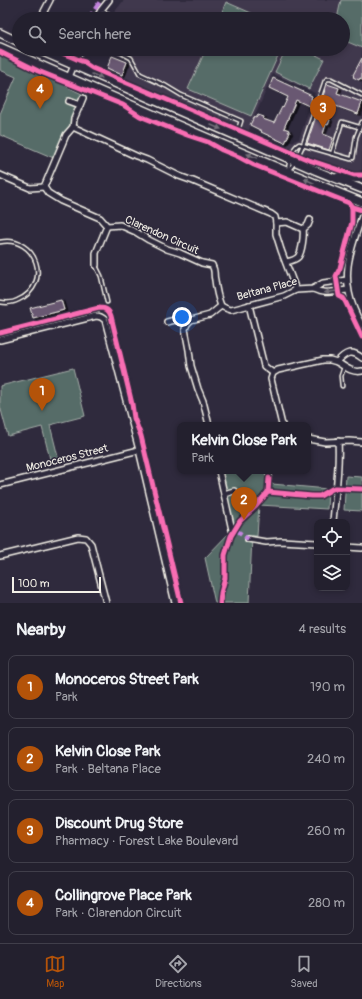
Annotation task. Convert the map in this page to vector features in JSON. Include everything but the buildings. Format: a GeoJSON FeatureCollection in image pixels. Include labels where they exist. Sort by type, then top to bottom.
{"type":"FeatureCollection","features":[{"type":"Feature","properties":{"kind":"main road"},"geometry":{"type":"LineString","coordinates":[[0,33],[12,39]]}},
{"type":"Feature","properties":{"kind":"main road"},"geometry":{"type":"LineString","coordinates":[[0,47],[12,52]]}},
{"type":"Feature","properties":{"kind":"main road"},"geometry":{"type":"LineString","coordinates":[[21,56],[314,183],[362,202]]}},
{"type":"Feature","properties":{"kind":"main road"},"geometry":{"type":"LineString","coordinates":[[52,56],[362,189]]}},
{"type":"Feature","properties":{"kind":"main road"},"geometry":{"type":"LineString","coordinates":[[330,176],[362,179]]}},
{"type":"Feature","properties":{"kind":"street"},"geometry":{"type":"LineString","coordinates":[[44,12],[50,0]]}},
{"type":"Feature","properties":{"kind":"street"},"geometry":{"type":"LineString","coordinates":[[101,10],[109,0]]}},
{"type":"Feature","properties":{"kind":"street"},"geometry":{"type":"LineString","coordinates":[[69,77],[78,56]]}},
{"type":"Feature","properties":{"kind":"street"},"geometry":{"type":"LineString","coordinates":[[0,175],[30,188],[44,187],[66,135],[73,127],[74,119],[83,98]]}},
{"type":"Feature","properties":{"kind":"street"},"geometry":{"type":"LineString","coordinates":[[70,101],[80,105]]}},
{"type":"Feature","properties":{"kind":"street"},"geometry":{"type":"LineString","coordinates":[[73,127],[179,176],[271,214],[275,217],[276,234],[296,290]]}},
{"type":"Feature","properties":{"kind":"street","name":"Clarendon Circuit"},"geometry":{"type":"LineString","coordinates":[[44,187],[48,193],[61,201],[100,218],[107,226],[120,225],[167,249],[202,263],[212,265],[215,270],[214,278],[221,306]]}},
{"type":"Feature","properties":{"kind":"street"},"geometry":{"type":"LineString","coordinates":[[362,216],[350,253],[347,269],[348,290],[354,310],[362,325]]}},
{"type":"Feature","properties":{"kind":"street"},"geometry":{"type":"LineString","coordinates":[[303,229],[308,225],[310,220]]}},
{"type":"Feature","properties":{"kind":"street"},"geometry":{"type":"LineString","coordinates":[[276,223],[287,222],[303,229]]}},
{"type":"Feature","properties":{"kind":"street"},"geometry":{"type":"LineString","coordinates":[[96,265],[96,252],[107,226]]}},
{"type":"Feature","properties":{"kind":"street"},"geometry":{"type":"LineString","coordinates":[[286,262],[294,260],[299,255],[304,234],[303,229]]}},
{"type":"Feature","properties":{"kind":"street","name":"Beltana Place"},"geometry":{"type":"LineString","coordinates":[[312,289],[323,283],[347,280]]}},
{"type":"Feature","properties":{"kind":"street","name":"Beltana Place"},"geometry":{"type":"LineString","coordinates":[[221,306],[231,310],[284,296],[296,290],[312,289],[324,293],[348,290]]}},
{"type":"Feature","properties":{"kind":"street"},"geometry":{"type":"LineString","coordinates":[[249,305],[264,366],[273,373]]}},
{"type":"Feature","properties":{"kind":"street"},"geometry":{"type":"LineString","coordinates":[[208,422],[191,366],[185,329],[191,320],[210,315],[221,306]]}},
{"type":"Feature","properties":{"kind":"street"},"geometry":{"type":"LineString","coordinates":[[0,340],[96,316],[100,316],[106,324],[139,450],[175,603]]}},
{"type":"Feature","properties":{"kind":"street"},"geometry":{"type":"LineString","coordinates":[[167,322],[175,320],[187,324]]}},
{"type":"Feature","properties":{"kind":"street"},"geometry":{"type":"LineString","coordinates":[[337,362],[342,356],[350,353],[356,353],[362,358]]}},
{"type":"Feature","properties":{"kind":"street"},"geometry":{"type":"LineString","coordinates":[[281,422],[271,379],[273,373],[278,370],[323,360],[337,362],[350,370],[362,371]]}},
{"type":"Feature","properties":{"kind":"street"},"geometry":{"type":"LineString","coordinates":[[311,440],[325,442],[362,442]]}},
{"type":"Feature","properties":{"kind":"street"},"geometry":{"type":"LineString","coordinates":[[333,519],[339,458],[338,441]]}},
{"type":"Feature","properties":{"kind":"street","name":"Monoceros Street"},"geometry":{"type":"LineString","coordinates":[[0,485],[139,450]]}},
{"type":"Feature","properties":{"kind":"street"},"geometry":{"type":"LineString","coordinates":[[220,474],[232,530]]}},
{"type":"Feature","properties":{"kind":"street"},"geometry":{"type":"LineString","coordinates":[[224,494],[234,492]]}},
{"type":"Feature","properties":{"kind":"street"},"geometry":{"type":"LineString","coordinates":[[0,556],[78,537],[86,538],[91,544],[106,603]]}},
{"type":"Feature","properties":{"kind":"street"},"geometry":{"type":"LineString","coordinates":[[248,539],[266,542],[281,541],[314,543]]}},
{"type":"Feature","properties":{"kind":"street"},"geometry":{"type":"LineString","coordinates":[[350,547],[362,548]]}},
{"type":"Feature","properties":{"kind":"lane"},"geometry":{"type":"LineString","coordinates":[[127,56],[131,58],[140,74],[181,95],[241,121],[238,130],[245,140]]}},
{"type":"Feature","properties":{"kind":"lane"},"geometry":{"type":"LineString","coordinates":[[288,171],[303,145],[325,80],[331,79],[362,95]]}},
{"type":"Feature","properties":{"kind":"lane"},"geometry":{"type":"LineString","coordinates":[[332,154],[342,122],[359,127]]}},
{"type":"Feature","properties":{"kind":"lane"},"geometry":{"type":"LineString","coordinates":[[288,171],[293,160],[295,146],[299,144],[351,159],[353,158],[356,137],[362,122]]}},
{"type":"Feature","properties":{"kind":"lane"},"geometry":{"type":"LineString","coordinates":[[0,242],[12,242],[22,245],[30,252],[36,261],[38,271],[36,282],[32,291],[24,298],[14,302],[0,302]]}},
{"type":"Feature","properties":{"kind":"lane"},"geometry":{"type":"LineString","coordinates":[[96,265],[101,276],[107,302]]}},
{"type":"Feature","properties":{"kind":"lane"},"geometry":{"type":"LineString","coordinates":[[342,386],[341,376],[344,367]]}},
{"type":"Feature","properties":{"kind":"shaded area"},"geometry":{"type":"Polygon","coordinates":[[[124,0],[362,0],[362,170],[355,172],[345,170],[286,148],[288,143],[299,139],[315,93],[273,74],[248,132],[124,79],[131,61],[120,56],[350,56],[350,12],[115,12],[124,0]]]}},
{"type":"Feature","properties":{"kind":"green space"},"geometry":{"type":"Polygon","coordinates":[[[341,0],[362,0],[362,48],[350,43],[350,12],[338,12],[341,0]]]}},
{"type":"Feature","properties":{"kind":"green space"},"geometry":{"type":"Polygon","coordinates":[[[226,2],[249,12],[222,12],[226,2]]]}},
{"type":"Feature","properties":{"kind":"green space"},"geometry":{"type":"Polygon","coordinates":[[[0,54],[84,95],[74,119],[73,127],[56,159],[0,135],[0,114],[16,77],[0,70],[0,54]]]}},
{"type":"Feature","properties":{"kind":"green space"},"geometry":{"type":"Polygon","coordinates":[[[203,56],[278,56],[251,116],[188,89],[203,56]]]}},
{"type":"Feature","properties":{"kind":"green space"},"geometry":{"type":"Polygon","coordinates":[[[283,56],[318,56],[324,59],[309,89],[275,72],[283,56]]]}},
{"type":"Feature","properties":{"kind":"green space"},"geometry":{"type":"Polygon","coordinates":[[[73,368],[85,416],[50,425],[59,461],[51,463],[42,427],[8,436],[0,406],[0,386],[73,368]]]}},
{"type":"Feature","properties":{"kind":"green space"},"geometry":{"type":"Polygon","coordinates":[[[220,474],[269,474],[272,484],[328,489],[327,509],[259,505],[257,536],[252,536],[249,603],[215,603],[205,558],[232,530],[220,474]]]}},
{"type":"Feature","properties":{"kind":"green space"},"geometry":{"type":"Polygon","coordinates":[[[346,476],[362,477],[362,511],[344,510],[346,476]]]}},
{"type":"Feature","properties":{"kind":"marked path"},"geometry":{"type":"LineString","coordinates":[[93,12],[101,0]]}},
{"type":"Feature","properties":{"kind":"marked path"},"geometry":{"type":"LineString","coordinates":[[235,529],[248,539]]}},
{"type":"Feature","properties":{"kind":"cycle path"},"geometry":{"type":"LineString","coordinates":[[0,52],[38,71],[123,105],[140,116],[208,142],[254,165],[349,203],[352,207],[362,210]]}},
{"type":"Feature","properties":{"kind":"cycle path"},"geometry":{"type":"LineString","coordinates":[[70,56],[85,62],[92,68],[309,160],[354,175],[362,175]]}},
{"type":"Feature","properties":{"kind":"cycle path"},"geometry":{"type":"LineString","coordinates":[[352,207],[352,222],[340,268],[336,276],[339,296],[345,301],[362,337]]}},
{"type":"Feature","properties":{"kind":"cycle path"},"geometry":{"type":"LineString","coordinates":[[0,333],[99,308],[105,309],[109,312],[132,404],[134,418],[141,436],[181,603]]}},
{"type":"Feature","properties":{"kind":"cycle path"},"geometry":{"type":"LineString","coordinates":[[220,603],[225,578],[225,555],[231,536],[240,521],[268,492],[269,478]]}},
{"type":"Feature","properties":{"kind":"cycle path"},"geometry":{"type":"LineString","coordinates":[[268,492],[320,496],[336,488],[362,489]]}},
{"type":"Feature","properties":{"kind":"place","name":"Collingrove Place Park"},"geometry":{"type":"Point","coordinates":[40,109]}},
{"type":"Feature","properties":{"kind":"place","name":"Discount Drug Store"},"geometry":{"type":"Point","coordinates":[323,128]}},
{"type":"Feature","properties":{"kind":"place","name":"Monoceros Street Park"},"geometry":{"type":"Point","coordinates":[42,411]}},
{"type":"Feature","properties":{"kind":"place","name":"Kelvin Close Park"},"geometry":{"type":"Point","coordinates":[244,520]}}]}
